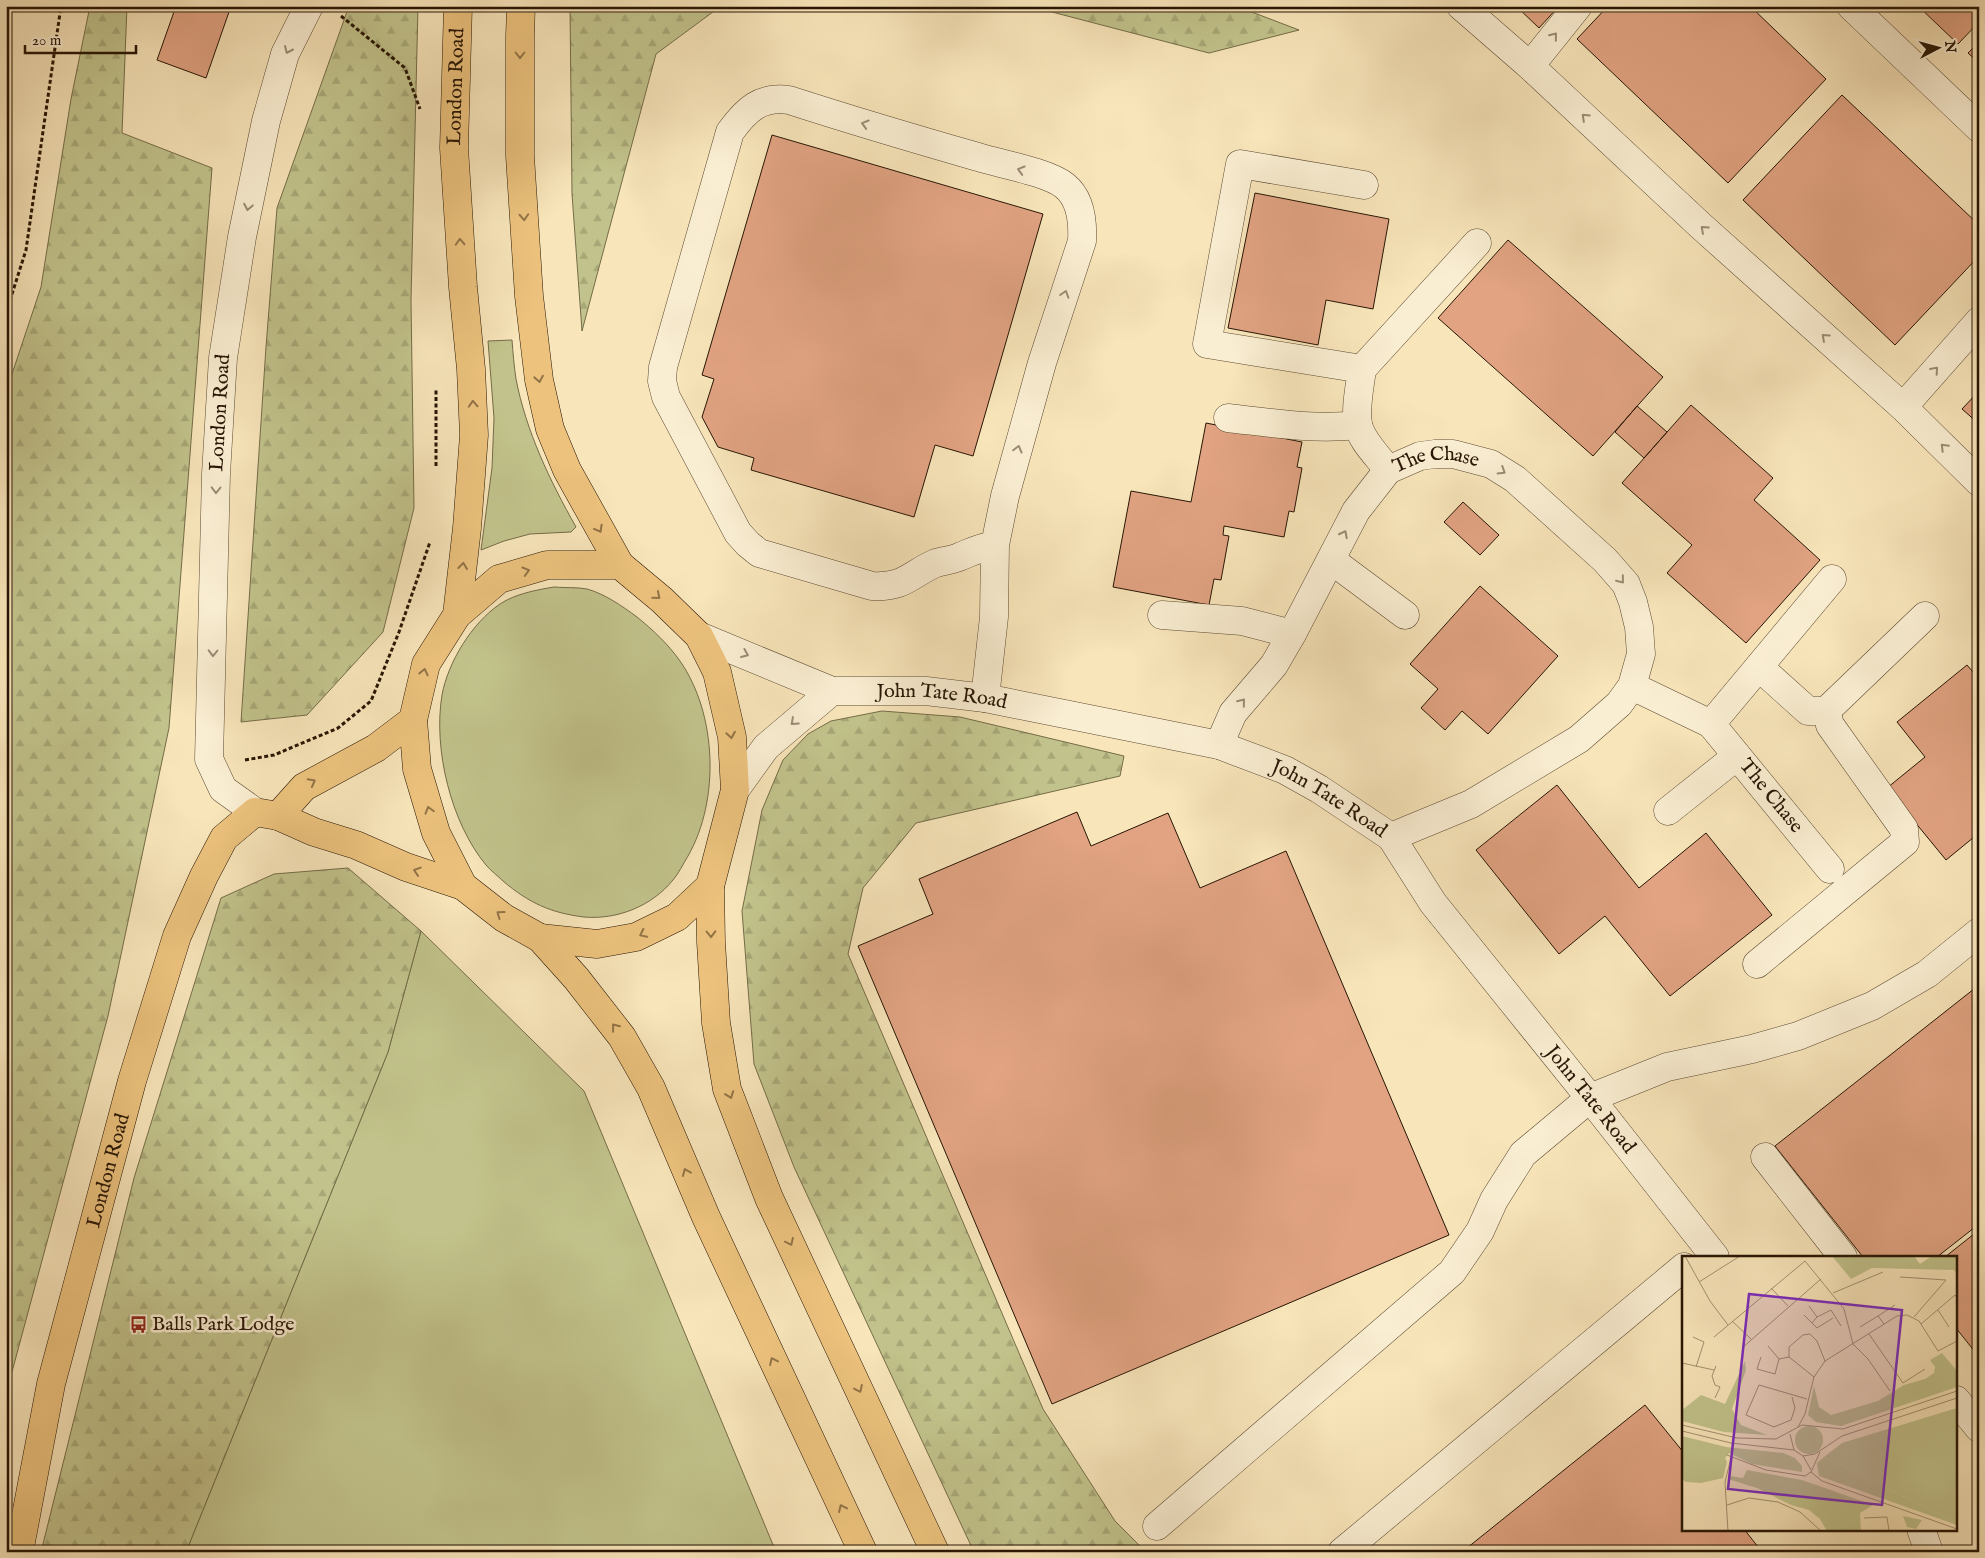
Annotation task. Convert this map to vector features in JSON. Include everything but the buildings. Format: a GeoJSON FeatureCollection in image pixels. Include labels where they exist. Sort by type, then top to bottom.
{"type":"FeatureCollection","features":[{"type":"Feature","properties":{"kind":"main road","name":"London Road"},"geometry":{"type":"LineString","coordinates":[[457,615],[467,528],[474,435],[471,369],[463,287],[454,148],[458,6]]}},
{"type":"Feature","properties":{"kind":"main road"},"geometry":{"type":"LineString","coordinates":[[522,6],[520,36],[520,156],[531,324],[539,380],[550,429],[567,470],[620,565],[662,600],[699,636],[717,672],[732,737],[735,790],[710,886],[716,1023],[727,1089],[769,1198],[935,1552]]}},
{"type":"Feature","properties":{"kind":"main road"},"geometry":{"type":"LineString","coordinates":[[463,886],[436,832],[417,769],[413,720],[426,664],[457,615],[499,579],[547,565],[620,565]]}},
{"type":"Feature","properties":{"kind":"main road"},"geometry":{"type":"LineString","coordinates":[[266,814],[304,786],[376,748],[413,720]]}},
{"type":"Feature","properties":{"kind":"main road","name":"London Road"},"geometry":{"type":"LineString","coordinates":[[19,1552],[51,1384],[132,1081],[178,936],[204,876],[224,838],[266,814]]}},
{"type":"Feature","properties":{"kind":"main road"},"geometry":{"type":"LineString","coordinates":[[266,814],[356,845],[406,867],[463,886],[504,918],[540,938],[576,978],[622,1037],[651,1088],[706,1217],[863,1552]]}},
{"type":"Feature","properties":{"kind":"main road"},"geometry":{"type":"LineString","coordinates":[[540,938],[597,944],[636,937],[677,916],[710,886]]}},
{"type":"Feature","properties":{"kind":"street"},"geometry":{"type":"LineString","coordinates":[[1461,6],[1530,66],[1701,226],[1903,407],[1979,482]]}},
{"type":"Feature","properties":{"kind":"street"},"geometry":{"type":"LineString","coordinates":[[1530,66],[1578,6]]}},
{"type":"Feature","properties":{"kind":"street"},"geometry":{"type":"LineString","coordinates":[[1851,6],[1979,128]]}},
{"type":"Feature","properties":{"kind":"street","name":"London Road"},"geometry":{"type":"LineString","coordinates":[[266,814],[223,789],[209,759],[216,474],[223,358],[242,237],[266,121],[285,54],[322,9]]}},
{"type":"Feature","properties":{"kind":"street"},"geometry":{"type":"LineString","coordinates":[[985,698],[994,617],[995,545],[1006,496],[1042,363],[1082,242],[1083,222],[1077,202],[1065,186],[1045,176],[921,141],[789,100],[779,98],[761,102],[743,113],[730,132],[663,367],[662,381],[666,397],[738,533],[759,553],[872,586],[885,587],[902,583],[936,564],[958,558],[974,549],[995,545]]}},
{"type":"Feature","properties":{"kind":"street"},"geometry":{"type":"LineString","coordinates":[[1362,368],[1207,344],[1240,164],[1364,185]]}},
{"type":"Feature","properties":{"kind":"street"},"geometry":{"type":"LineString","coordinates":[[1388,470],[1358,425],[1358,401],[1362,368],[1477,243]]}},
{"type":"Feature","properties":{"kind":"street"},"geometry":{"type":"LineString","coordinates":[[1903,407],[1979,321]]}},
{"type":"Feature","properties":{"kind":"street"},"geometry":{"type":"LineString","coordinates":[[1228,418],[1308,428],[1334,428],[1358,425]]}},
{"type":"Feature","properties":{"kind":"street","name":"The Chase"},"geometry":{"type":"LineString","coordinates":[[1219,745],[1233,713],[1274,665],[1356,511],[1388,470],[1420,456],[1435,454],[1453,454],[1491,464],[1515,479],[1605,560],[1626,584],[1634,602],[1639,627],[1641,654],[1632,686],[1619,704],[1579,739],[1471,804],[1392,837]]}},
{"type":"Feature","properties":{"kind":"street"},"geometry":{"type":"LineString","coordinates":[[1331,560],[1405,615]]}},
{"type":"Feature","properties":{"kind":"street"},"geometry":{"type":"LineString","coordinates":[[1711,724],[1832,579]]}},
{"type":"Feature","properties":{"kind":"street"},"geometry":{"type":"LineString","coordinates":[[1162,615],[1242,621],[1292,634]]}},
{"type":"Feature","properties":{"kind":"street"},"geometry":{"type":"LineString","coordinates":[[1759,667],[1808,711],[1826,712],[1925,616]]}},
{"type":"Feature","properties":{"kind":"street"},"geometry":{"type":"LineString","coordinates":[[699,636],[832,691],[766,747],[735,790]]}},
{"type":"Feature","properties":{"kind":"street","name":"The Chase"},"geometry":{"type":"LineString","coordinates":[[1632,686],[1711,724],[1830,869]]}},
{"type":"Feature","properties":{"kind":"street","name":"John Tate Road"},"geometry":{"type":"LineString","coordinates":[[832,691],[926,691],[985,698],[1219,745],[1285,770],[1392,837],[1433,903],[1590,1098],[1706,1254]]}},
{"type":"Feature","properties":{"kind":"street"},"geometry":{"type":"LineString","coordinates":[[1758,964],[1905,842],[1904,829],[1830,725],[1826,712]]}},
{"type":"Feature","properties":{"kind":"street"},"geometry":{"type":"LineString","coordinates":[[1668,811],[1738,756]]}},
{"type":"Feature","properties":{"kind":"street"},"geometry":{"type":"LineString","coordinates":[[1157,1526],[1452,1272],[1480,1231],[1494,1200],[1523,1154],[1590,1098],[1667,1067],[1789,1039],[1872,1006],[1928,974],[1979,932]]}},
{"type":"Feature","properties":{"kind":"street"},"geometry":{"type":"LineString","coordinates":[[1765,1157],[1842,1256]]}},
{"type":"Feature","properties":{"kind":"street"},"geometry":{"type":"LineString","coordinates":[[1342,1552],[1682,1269]]}},
{"type":"Feature","properties":{"kind":"street"},"geometry":{"type":"LineString","coordinates":[[1958,1402],[1979,1428]]}},
{"type":"Feature","properties":{"kind":"street"},"geometry":{"type":"LineString","coordinates":[[1921,1530],[1929,1552]]}},
{"type":"Feature","properties":{"kind":"path"},"geometry":{"type":"LineString","coordinates":[[6,313],[26,250],[61,6]]}},
{"type":"Feature","properties":{"kind":"path"},"geometry":{"type":"LineString","coordinates":[[322,9],[405,68],[421,110]]}},
{"type":"Feature","properties":{"kind":"path"},"geometry":{"type":"LineString","coordinates":[[436,388],[436,467]]}},
{"type":"Feature","properties":{"kind":"path"},"geometry":{"type":"LineString","coordinates":[[213,766],[274,755],[338,728],[371,701],[399,632],[432,535]]}},
{"type":"Feature","properties":{"kind":"green space"},"geometry":{"type":"Polygon","coordinates":[[[90,6],[127,6],[122,133],[212,168],[169,728],[108,1016],[6,1394],[6,392],[41,287],[71,99],[90,6]]]}},
{"type":"Feature","properties":{"kind":"green space"},"geometry":{"type":"Polygon","coordinates":[[[349,6],[418,6],[411,300],[414,508],[383,632],[307,715],[241,722],[277,208],[349,6]]]}},
{"type":"Feature","properties":{"kind":"green space"},"geometry":{"type":"Polygon","coordinates":[[[570,6],[721,6],[656,54],[582,331],[572,194],[570,6]]]}},
{"type":"Feature","properties":{"kind":"green space"},"geometry":{"type":"Polygon","coordinates":[[[1029,6],[1236,6],[1299,30],[1209,53],[1029,6]]]}},
{"type":"Feature","properties":{"kind":"green space"},"geometry":{"type":"Polygon","coordinates":[[[512,340],[516,379],[526,418],[548,474],[576,527],[571,532],[530,534],[481,550],[492,468],[494,418],[488,341],[512,340]]]}},
{"type":"Feature","properties":{"kind":"green space"},"geometry":{"type":"Polygon","coordinates":[[[554,587],[583,588],[600,594],[631,613],[654,632],[680,661],[692,682],[701,706],[707,731],[710,757],[709,784],[698,834],[688,856],[673,880],[655,897],[633,909],[609,916],[584,917],[551,910],[531,901],[492,871],[474,848],[463,828],[447,784],[443,761],[440,738],[442,695],[445,682],[463,644],[480,622],[500,604],[519,595],[554,587]]]}},
{"type":"Feature","properties":{"kind":"green space"},"geometry":{"type":"Polygon","coordinates":[[[882,711],[960,717],[1124,756],[1120,776],[916,823],[863,888],[848,954],[1043,1409],[1115,1521],[1146,1552],[974,1552],[794,1167],[754,1064],[742,911],[762,810],[783,760],[808,734],[831,721],[882,711]]]}},
{"type":"Feature","properties":{"kind":"green space"},"geometry":{"type":"Polygon","coordinates":[[[348,868],[421,931],[388,1052],[186,1552],[41,1552],[134,1178],[221,898],[274,874],[348,868]]]}},
{"type":"Feature","properties":{"kind":"green space"},"geometry":{"type":"Polygon","coordinates":[[[421,931],[584,1091],[776,1552],[186,1552],[388,1052],[421,931]]]}},
{"type":"Feature","properties":{"kind":"place","name":"Balls Park Lodge"},"geometry":{"type":"Point","coordinates":[138,1324]}}]}
